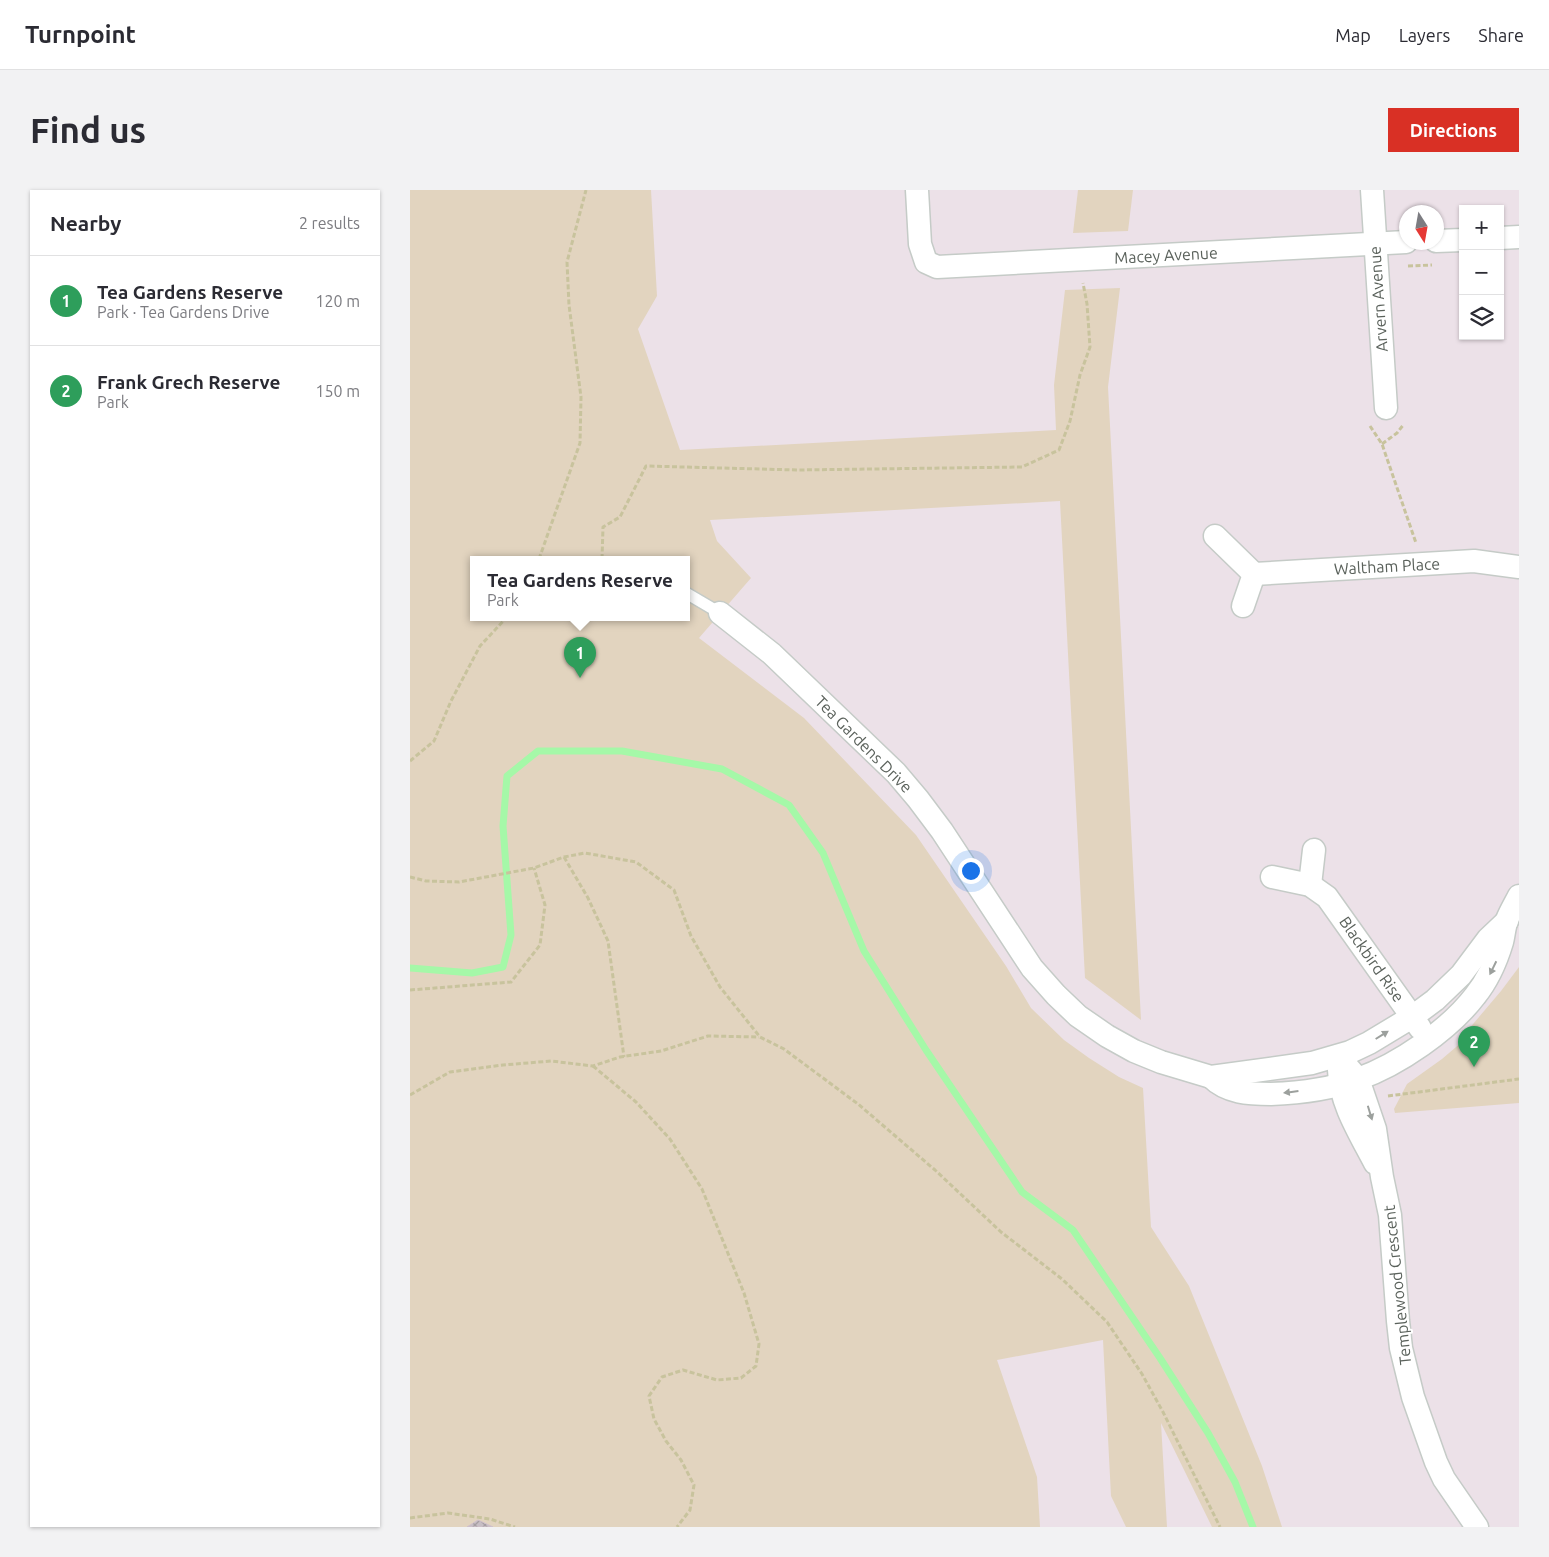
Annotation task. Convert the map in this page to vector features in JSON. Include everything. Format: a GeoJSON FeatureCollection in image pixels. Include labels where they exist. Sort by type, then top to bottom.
{"type":"FeatureCollection","features":[{"type":"Feature","properties":{"kind":"street","name":"Macey Avenue"},"geometry":{"type":"LineString","coordinates":[[917,190],[920,244],[926,262],[937,267],[1399,242]]}},
{"type":"Feature","properties":{"kind":"street","name":"Arvern Avenue"},"geometry":{"type":"LineString","coordinates":[[1372,190],[1386,408]]}},
{"type":"Feature","properties":{"kind":"street"},"geometry":{"type":"LineString","coordinates":[[1504,238],[1519,237]]}},
{"type":"Feature","properties":{"kind":"street"},"geometry":{"type":"LineString","coordinates":[[1444,241],[1459,240]]}},
{"type":"Feature","properties":{"kind":"street"},"geometry":{"type":"LineString","coordinates":[[1215,536],[1254,574],[1242,606]]}},
{"type":"Feature","properties":{"kind":"street","name":"Waltham Place"},"geometry":{"type":"LineString","coordinates":[[1254,574],[1474,561],[1519,567]]}},
{"type":"Feature","properties":{"kind":"street","name":"Tea Gardens Drive"},"geometry":{"type":"LineString","coordinates":[[720,613],[772,654],[896,773],[918,798],[942,831],[1032,968],[1061,1001],[1085,1021],[1134,1051],[1161,1062],[1211,1077],[1292,1066],[1338,1056]]}},
{"type":"Feature","properties":{"kind":"street"},"geometry":{"type":"LineString","coordinates":[[1310,885],[1314,850]]}},
{"type":"Feature","properties":{"kind":"street","name":"Blackbird Rise"},"geometry":{"type":"LineString","coordinates":[[1272,877],[1310,885],[1327,897],[1428,1038]]}},
{"type":"Feature","properties":{"kind":"street"},"geometry":{"type":"LineString","coordinates":[[1349,1081],[1390,1064],[1428,1038],[1462,1010],[1486,981],[1496,962],[1506,921],[1519,896]]}},
{"type":"Feature","properties":{"kind":"street"},"geometry":{"type":"LineString","coordinates":[[1338,1056],[1369,1043],[1412,1017],[1447,990],[1461,975],[1488,939],[1506,921]]}},
{"type":"Feature","properties":{"kind":"street","name":"Templewood Crescent"},"geometry":{"type":"LineString","coordinates":[[1338,1056],[1375,1129],[1390,1215],[1400,1339],[1413,1397],[1444,1479],[1477,1527]]}},
{"type":"Feature","properties":{"kind":"street","name":"Tea Gardens Drive"},"geometry":{"type":"LineString","coordinates":[[1211,1077],[1219,1085],[1229,1089],[1254,1093],[1280,1093],[1349,1081]]}},
{"type":"Feature","properties":{"kind":"lane"},"geometry":{"type":"LineString","coordinates":[[690,595],[720,613]]}},
{"type":"Feature","properties":{"kind":"path"},"geometry":{"type":"LineString","coordinates":[[540,556],[580,443],[581,397],[569,305],[567,262],[586,190]]}},
{"type":"Feature","properties":{"kind":"path"},"geometry":{"type":"LineString","coordinates":[[602,556],[602,527],[620,517],[646,466],[797,470],[1022,467],[1059,450],[1070,421],[1080,375],[1090,347],[1087,304],[1079,260]]}},
{"type":"Feature","properties":{"kind":"path"},"geometry":{"type":"LineString","coordinates":[[410,760],[434,741],[451,701],[480,646],[503,621]]}},
{"type":"Feature","properties":{"kind":"path"},"geometry":{"type":"LineString","coordinates":[[410,877],[426,881],[459,882],[534,868],[564,857],[585,853],[636,862],[674,890],[691,936],[720,987],[760,1037],[784,1049],[858,1104],[935,1170],[1001,1232],[1062,1278],[1107,1322],[1150,1389],[1220,1527]]}},
{"type":"Feature","properties":{"kind":"path"},"geometry":{"type":"LineString","coordinates":[[564,857],[588,898],[608,941],[624,1057]]}},
{"type":"Feature","properties":{"kind":"path"},"geometry":{"type":"LineString","coordinates":[[410,990],[511,982],[540,945],[545,905],[534,868]]}},
{"type":"Feature","properties":{"kind":"path"},"geometry":{"type":"LineString","coordinates":[[410,1095],[450,1072],[551,1061],[593,1066],[624,1057],[661,1050],[708,1036],[760,1037]]}},
{"type":"Feature","properties":{"kind":"path"},"geometry":{"type":"LineString","coordinates":[[593,1066],[636,1102],[670,1139],[702,1189],[744,1293],[760,1344],[756,1366],[742,1378],[717,1380],[683,1370],[662,1377],[649,1396],[654,1419],[666,1441],[681,1460],[694,1485],[690,1510],[677,1527]]}},
{"type":"Feature","properties":{"kind":"path"},"geometry":{"type":"LineString","coordinates":[[1385,1097],[1519,1079]]}},
{"type":"Feature","properties":{"kind":"path"},"geometry":{"type":"LineString","coordinates":[[410,1518],[448,1513],[490,1519],[515,1527]]}},
{"type":"Feature","properties":{"kind":"shaded area"},"geometry":{"type":"Polygon","coordinates":[[[410,190],[651,190],[657,296],[638,329],[680,450],[1056,430],[1054,385],[1065,290],[1120,288],[1108,387],[1141,1020],[1085,978],[1060,501],[710,520],[717,541],[751,578],[699,638],[804,718],[916,835],[1006,966],[1031,1008],[1064,1040],[1089,1058],[1119,1077],[1143,1088],[1151,1227],[1189,1286],[1262,1466],[1282,1527],[1212,1527],[1161,1423],[1167,1527],[1126,1527],[1111,1496],[1103,1340],[997,1360],[1037,1477],[1040,1527],[410,1527],[410,190]]]}},
{"type":"Feature","properties":{"kind":"shaded area"},"geometry":{"type":"Polygon","coordinates":[[[1078,190],[1133,190],[1128,231],[1073,233],[1078,190]]]}},
{"type":"Feature","properties":{"kind":"shaded area"},"geometry":{"type":"Polygon","coordinates":[[[1519,967],[1519,1103],[1395,1113],[1394,1109],[1407,1084],[1442,1059],[1469,1036],[1468,1030],[1519,967]]]}},
{"type":"Feature","properties":{"kind":"building"},"geometry":{"type":"Polygon","coordinates":[[[478,1520],[493,1527],[467,1527],[478,1520]]]}},
{"type":"Feature","properties":{"kind":"waterway"},"geometry":{"type":"LineString","coordinates":[[410,968],[472,973],[503,967],[511,935],[503,826],[507,776],[538,751],[622,751],[722,769],[789,805],[823,853],[864,951],[926,1050],[1022,1192],[1073,1230],[1160,1358],[1208,1433],[1235,1482],[1253,1527]]}},
{"type":"Feature","properties":{"kind":"place","name":"Tea Gardens Reserve"},"geometry":{"type":"Point","coordinates":[580,678]}},
{"type":"Feature","properties":{"kind":"place","name":"Frank Grech Reserve"},"geometry":{"type":"Point","coordinates":[1474,1067]}}]}
